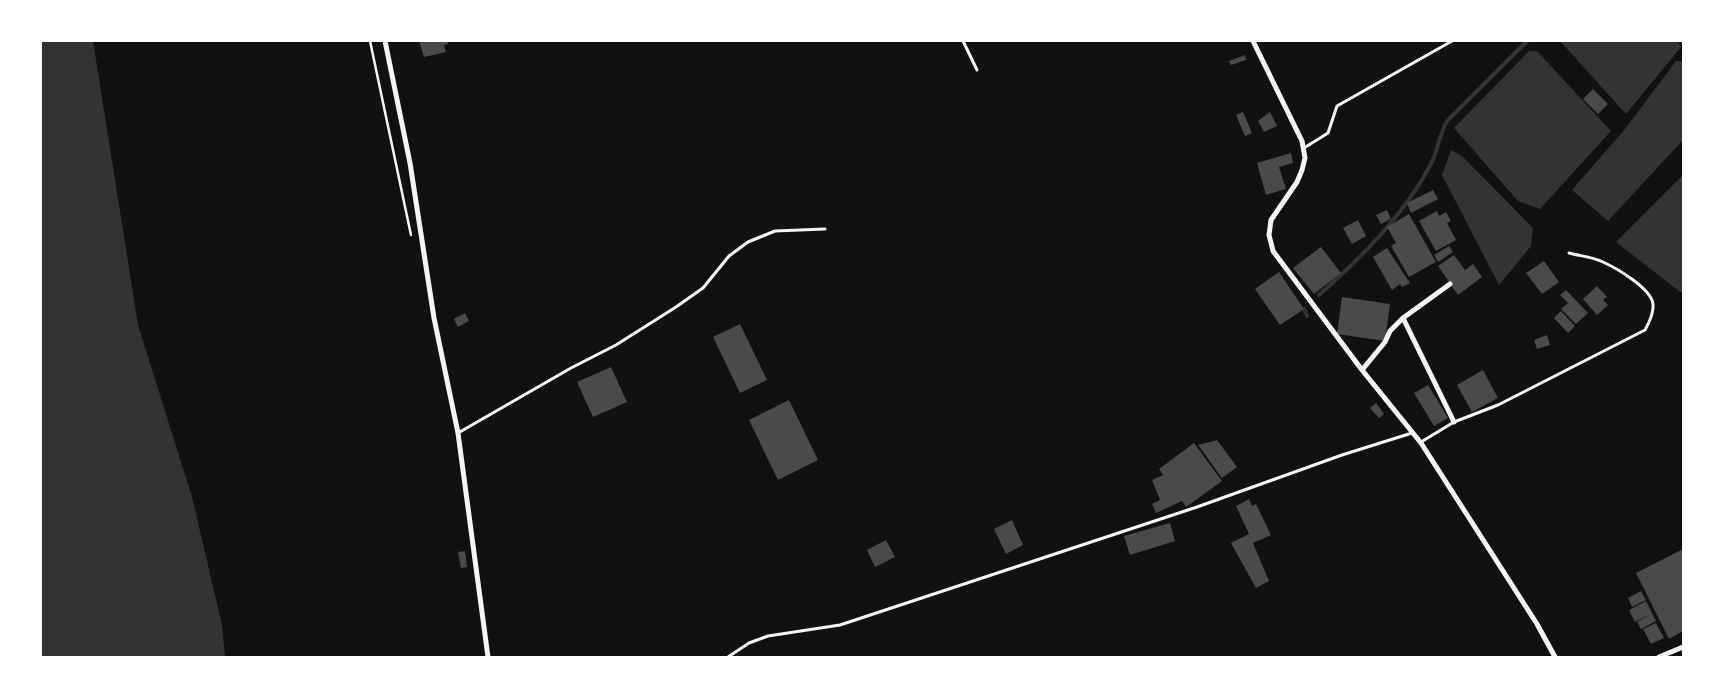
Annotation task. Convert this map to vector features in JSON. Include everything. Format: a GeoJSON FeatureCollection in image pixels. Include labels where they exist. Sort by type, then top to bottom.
{"type":"FeatureCollection","features":[{"type":"Feature","properties":{"kind":"street"},"geometry":{"type":"LineString","coordinates":[[385,41],[410,162],[434,318],[458,433],[488,657]]}},
{"type":"Feature","properties":{"kind":"street"},"geometry":{"type":"LineString","coordinates":[[1253,41],[1302,141],[1305,158],[1297,182],[1272,220],[1269,235],[1273,251],[1362,370],[1421,443],[1537,624],[1556,657]]}},
{"type":"Feature","properties":{"kind":"street"},"geometry":{"type":"LineString","coordinates":[[1362,370],[1385,342],[1390,331],[1403,318],[1450,284]]}},
{"type":"Feature","properties":{"kind":"street"},"geometry":{"type":"LineString","coordinates":[[1403,318],[1454,422]]}},
{"type":"Feature","properties":{"kind":"street"},"geometry":{"type":"LineString","coordinates":[[1659,657],[1683,647]]}},
{"type":"Feature","properties":{"kind":"lane"},"geometry":{"type":"LineString","coordinates":[[963,41],[978,70]]}},
{"type":"Feature","properties":{"kind":"lane"},"geometry":{"type":"LineString","coordinates":[[1304,148],[1328,133],[1337,106],[1452,41]]}},
{"type":"Feature","properties":{"kind":"lane"},"geometry":{"type":"LineString","coordinates":[[458,433],[571,368],[616,345],[676,307],[703,288],[729,256],[748,242],[775,231],[825,229]]}},
{"type":"Feature","properties":{"kind":"lane"},"geometry":{"type":"LineString","coordinates":[[1421,443],[1454,422],[1498,405],[1645,330],[1651,319],[1653,304],[1648,293],[1637,283],[1602,261],[1569,253]]}},
{"type":"Feature","properties":{"kind":"lane"},"geometry":{"type":"LineString","coordinates":[[728,657],[749,643],[768,636],[840,625],[1197,507],[1342,455],[1413,433]]}},
{"type":"Feature","properties":{"kind":"shaded area"},"geometry":{"type":"Polygon","coordinates":[[[41,41],[93,41],[138,325],[192,497],[222,625],[225,657],[41,657],[41,41]]]}},
{"type":"Feature","properties":{"kind":"shaded area"},"geometry":{"type":"Polygon","coordinates":[[[1560,41],[1678,41],[1681,47],[1626,114],[1560,41]]]}},
{"type":"Feature","properties":{"kind":"shaded area"},"geometry":{"type":"Polygon","coordinates":[[[1529,51],[1537,51],[1611,131],[1540,209],[1518,201],[1454,128],[1529,51]]]}},
{"type":"Feature","properties":{"kind":"shaded area"},"geometry":{"type":"Polygon","coordinates":[[[1676,61],[1683,61],[1683,140],[1608,221],[1572,190],[1625,129],[1676,61]]]}},
{"type":"Feature","properties":{"kind":"shaded area"},"geometry":{"type":"Polygon","coordinates":[[[1451,150],[1462,156],[1533,228],[1531,246],[1499,285],[1442,175],[1451,150]]]}},
{"type":"Feature","properties":{"kind":"shaded area"},"geometry":{"type":"Polygon","coordinates":[[[1683,175],[1683,291],[1680,292],[1616,242],[1683,175]]]}},
{"type":"Feature","properties":{"kind":"building"},"geometry":{"type":"Polygon","coordinates":[[[419,41],[448,41],[448,44],[444,45],[446,52],[424,57],[419,41]]]}},
{"type":"Feature","properties":{"kind":"building"},"geometry":{"type":"Polygon","coordinates":[[[1245,55],[1246,60],[1231,65],[1229,61],[1245,55]]]}},
{"type":"Feature","properties":{"kind":"building"},"geometry":{"type":"Polygon","coordinates":[[[1593,89],[1608,104],[1598,114],[1583,99],[1593,89]]]}},
{"type":"Feature","properties":{"kind":"building"},"geometry":{"type":"Polygon","coordinates":[[[1243,112],[1252,133],[1245,136],[1236,115],[1243,112]]]}},
{"type":"Feature","properties":{"kind":"building"},"geometry":{"type":"Polygon","coordinates":[[[1270,112],[1277,126],[1264,132],[1258,121],[1270,112]]]}},
{"type":"Feature","properties":{"kind":"building"},"geometry":{"type":"Polygon","coordinates":[[[1291,153],[1293,163],[1279,167],[1286,189],[1266,195],[1257,163],[1291,153]]]}},
{"type":"Feature","properties":{"kind":"building"},"geometry":{"type":"Polygon","coordinates":[[[1433,190],[1438,199],[1411,213],[1407,203],[1433,190]]]}},
{"type":"Feature","properties":{"kind":"building"},"geometry":{"type":"Polygon","coordinates":[[[1387,210],[1391,219],[1381,224],[1376,215],[1387,210]]]}},
{"type":"Feature","properties":{"kind":"building"},"geometry":{"type":"Polygon","coordinates":[[[1437,211],[1439,216],[1446,212],[1451,221],[1447,223],[1456,240],[1436,251],[1419,221],[1437,211]]]}},
{"type":"Feature","properties":{"kind":"building"},"geometry":{"type":"Polygon","coordinates":[[[1409,214],[1436,262],[1409,277],[1391,246],[1396,243],[1387,227],[1409,214]]]}},
{"type":"Feature","properties":{"kind":"building"},"geometry":{"type":"Polygon","coordinates":[[[1358,220],[1366,236],[1352,244],[1343,228],[1358,220]]]}},
{"type":"Feature","properties":{"kind":"building"},"geometry":{"type":"Polygon","coordinates":[[[1449,246],[1453,252],[1438,262],[1434,255],[1449,246]]]}},
{"type":"Feature","properties":{"kind":"building"},"geometry":{"type":"Polygon","coordinates":[[[1321,247],[1341,273],[1314,294],[1293,268],[1321,247]]]}},
{"type":"Feature","properties":{"kind":"building"},"geometry":{"type":"Polygon","coordinates":[[[1387,248],[1410,283],[1402,287],[1400,284],[1392,290],[1373,257],[1387,248]]]}},
{"type":"Feature","properties":{"kind":"building"},"geometry":{"type":"Polygon","coordinates":[[[1454,255],[1465,270],[1473,264],[1482,277],[1458,295],[1438,266],[1454,255]]]}},
{"type":"Feature","properties":{"kind":"building"},"geometry":{"type":"Polygon","coordinates":[[[1544,261],[1559,282],[1542,294],[1526,273],[1544,261]]]}},
{"type":"Feature","properties":{"kind":"building"},"geometry":{"type":"Polygon","coordinates":[[[1279,272],[1304,309],[1280,325],[1255,289],[1279,272]]]}},
{"type":"Feature","properties":{"kind":"building"},"geometry":{"type":"Polygon","coordinates":[[[1597,286],[1607,297],[1603,300],[1608,305],[1597,315],[1583,299],[1597,286]]]}},
{"type":"Feature","properties":{"kind":"building"},"geometry":{"type":"Polygon","coordinates":[[[1566,290],[1588,313],[1576,324],[1561,309],[1568,303],[1560,295],[1566,290]]]}},
{"type":"Feature","properties":{"kind":"building"},"geometry":{"type":"Polygon","coordinates":[[[1342,297],[1390,304],[1385,341],[1337,334],[1342,297]]]}},
{"type":"Feature","properties":{"kind":"building"},"geometry":{"type":"Polygon","coordinates":[[[1561,311],[1575,326],[1568,333],[1554,318],[1561,311]]]}},
{"type":"Feature","properties":{"kind":"building"},"geometry":{"type":"Polygon","coordinates":[[[465,313],[469,321],[458,327],[454,319],[465,313]]]}},
{"type":"Feature","properties":{"kind":"building"},"geometry":{"type":"Polygon","coordinates":[[[740,324],[767,380],[740,393],[713,337],[740,324]]]}},
{"type":"Feature","properties":{"kind":"building"},"geometry":{"type":"Polygon","coordinates":[[[1547,335],[1550,345],[1537,349],[1534,340],[1547,335]]]}},
{"type":"Feature","properties":{"kind":"building"},"geometry":{"type":"Polygon","coordinates":[[[611,367],[627,402],[593,417],[577,382],[611,367]]]}},
{"type":"Feature","properties":{"kind":"building"},"geometry":{"type":"Polygon","coordinates":[[[1483,370],[1498,398],[1472,412],[1457,385],[1483,370]]]}},
{"type":"Feature","properties":{"kind":"building"},"geometry":{"type":"Polygon","coordinates":[[[1428,385],[1448,418],[1434,426],[1414,393],[1428,385]]]}},
{"type":"Feature","properties":{"kind":"building"},"geometry":{"type":"Polygon","coordinates":[[[789,400],[818,460],[778,480],[749,420],[789,400]]]}},
{"type":"Feature","properties":{"kind":"building"},"geometry":{"type":"Polygon","coordinates":[[[1376,403],[1384,414],[1379,418],[1370,408],[1376,403]]]}},
{"type":"Feature","properties":{"kind":"building"},"geometry":{"type":"Polygon","coordinates":[[[1217,440],[1237,467],[1222,478],[1198,445],[1217,440]]]}},
{"type":"Feature","properties":{"kind":"building"},"geometry":{"type":"Polygon","coordinates":[[[1194,443],[1222,481],[1186,507],[1182,501],[1156,513],[1152,504],[1160,500],[1152,480],[1163,475],[1159,469],[1194,443]]]}},
{"type":"Feature","properties":{"kind":"building"},"geometry":{"type":"Polygon","coordinates":[[[1249,499],[1252,506],[1256,504],[1271,535],[1253,543],[1269,581],[1256,588],[1231,543],[1249,534],[1236,506],[1249,499]]]}},
{"type":"Feature","properties":{"kind":"building"},"geometry":{"type":"Polygon","coordinates":[[[1012,520],[1023,545],[1006,554],[994,529],[1012,520]]]}},
{"type":"Feature","properties":{"kind":"building"},"geometry":{"type":"Polygon","coordinates":[[[1170,523],[1175,541],[1130,555],[1124,536],[1170,523]]]}},
{"type":"Feature","properties":{"kind":"building"},"geometry":{"type":"Polygon","coordinates":[[[886,540],[895,557],[875,567],[867,550],[886,540]]]}},
{"type":"Feature","properties":{"kind":"building"},"geometry":{"type":"Polygon","coordinates":[[[1683,549],[1683,631],[1669,639],[1636,573],[1683,549]]]}},
{"type":"Feature","properties":{"kind":"building"},"geometry":{"type":"Polygon","coordinates":[[[465,551],[467,567],[461,568],[458,552],[465,551]]]}},
{"type":"Feature","properties":{"kind":"building"},"geometry":{"type":"Polygon","coordinates":[[[1641,591],[1646,600],[1632,607],[1628,598],[1641,591]]]}},
{"type":"Feature","properties":{"kind":"building"},"geometry":{"type":"Polygon","coordinates":[[[1646,601],[1652,613],[1635,622],[1629,610],[1646,601]]]}},
{"type":"Feature","properties":{"kind":"building"},"geometry":{"type":"Polygon","coordinates":[[[1652,613],[1656,621],[1641,629],[1637,622],[1652,613]]]}},
{"type":"Feature","properties":{"kind":"building"},"geometry":{"type":"Polygon","coordinates":[[[1656,623],[1664,638],[1651,644],[1643,629],[1656,623]]]}},
{"type":"Feature","properties":{"kind":"waterway"},"geometry":{"type":"LineString","coordinates":[[1319,295],[1351,266],[1395,218],[1431,164],[1447,121],[1527,41]]}},
{"type":"Feature","properties":{"kind":"waterway"},"geometry":{"type":"LineString","coordinates":[[1304,309],[1307,316]]}}]}
